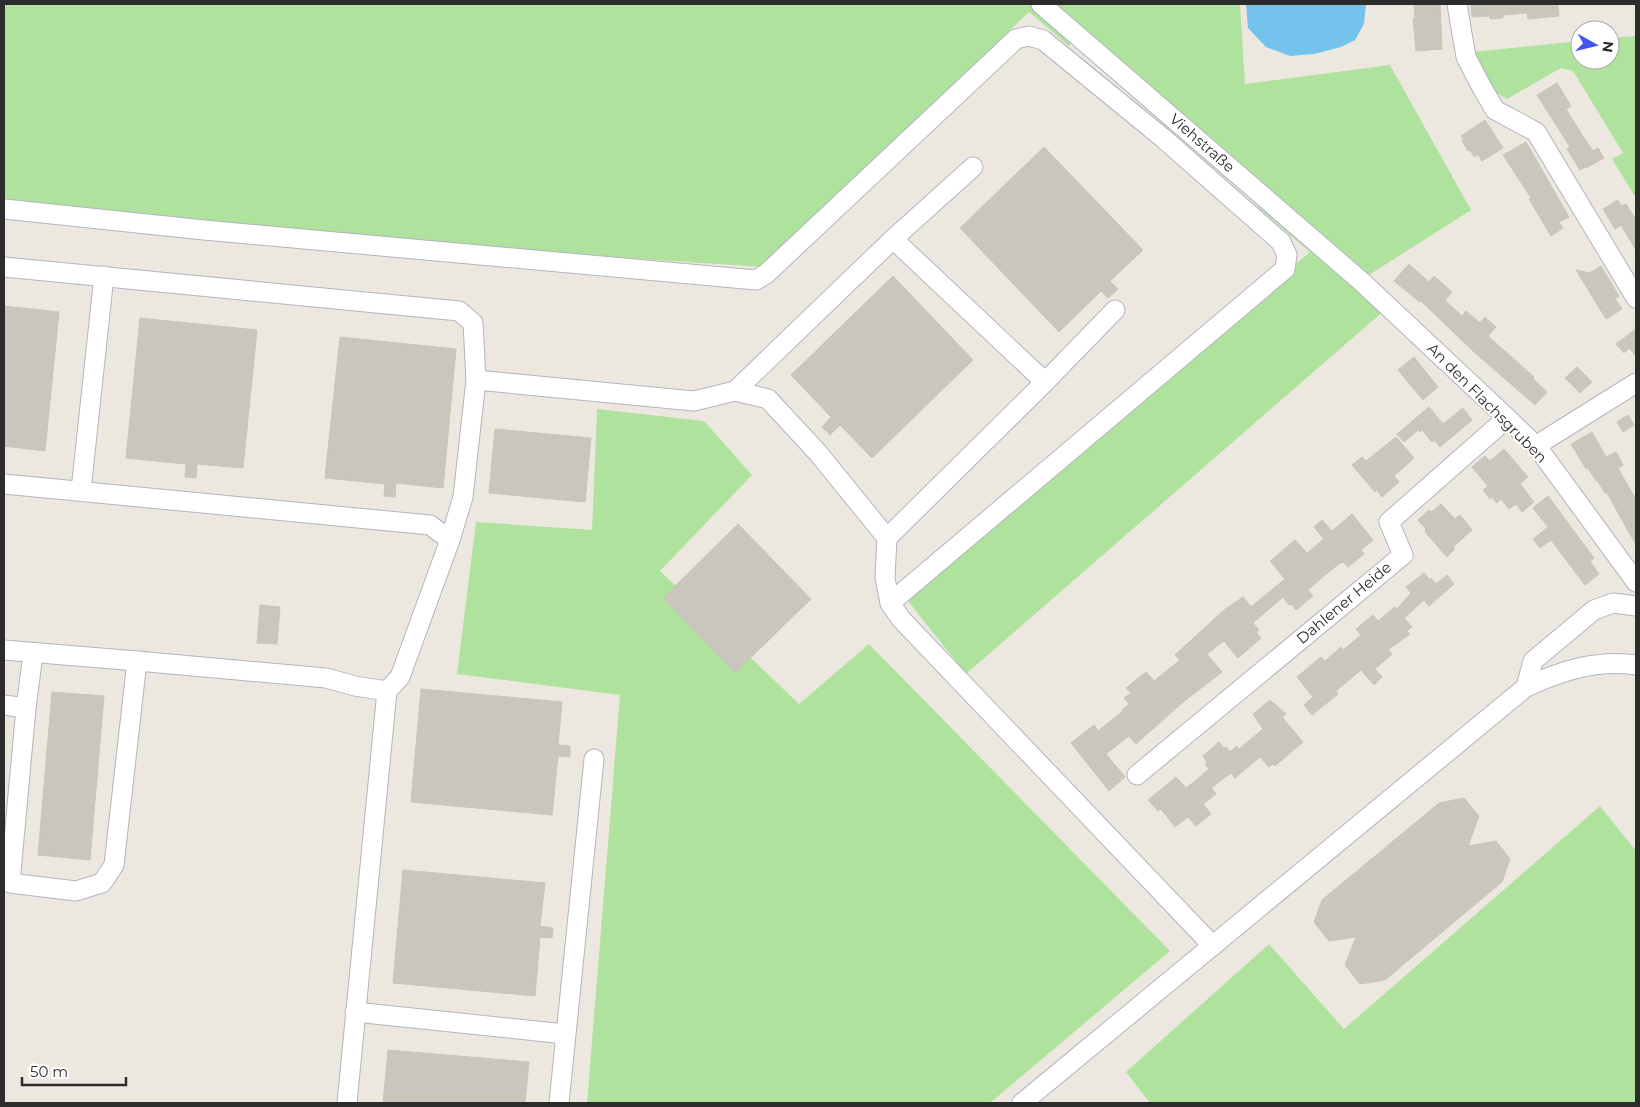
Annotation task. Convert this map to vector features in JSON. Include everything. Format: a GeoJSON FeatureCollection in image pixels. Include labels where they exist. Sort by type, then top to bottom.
{"type":"FeatureCollection","features":[{"type":"Feature","properties":{"kind":"street","name":"Viehstraße"},"geometry":{"type":"LineString","coordinates":[[1041,4],[1362,282]]}},
{"type":"Feature","properties":{"kind":"street"},"geometry":{"type":"LineString","coordinates":[[1457,4],[1466,57],[1495,110],[1536,132],[1636,298]]}},
{"type":"Feature","properties":{"kind":"street"},"geometry":{"type":"LineString","coordinates":[[4,209],[204,230],[756,280],[766,274],[1016,39],[1029,36],[1043,40],[1163,138],[1281,242],[1287,255],[1286,269],[890,603]]}},
{"type":"Feature","properties":{"kind":"street"},"geometry":{"type":"LineString","coordinates":[[734,391],[973,167]]}},
{"type":"Feature","properties":{"kind":"street"},"geometry":{"type":"LineString","coordinates":[[894,239],[1045,382]]}},
{"type":"Feature","properties":{"kind":"street"},"geometry":{"type":"LineString","coordinates":[[4,267],[459,311],[473,323],[476,380],[463,498],[450,540],[400,677],[387,691],[346,1103]]}},
{"type":"Feature","properties":{"kind":"street"},"geometry":{"type":"LineString","coordinates":[[80,490],[104,276]]}},
{"type":"Feature","properties":{"kind":"street","name":"An den Flachsgruben"},"geometry":{"type":"LineString","coordinates":[[1362,282],[1538,448],[1633,578]]}},
{"type":"Feature","properties":{"kind":"street"},"geometry":{"type":"LineString","coordinates":[[887,538],[1116,310]]}},
{"type":"Feature","properties":{"kind":"street"},"geometry":{"type":"LineString","coordinates":[[476,380],[694,401],[734,391],[768,399],[818,453],[887,538],[886,578],[890,603],[901,619],[1213,946]]}},
{"type":"Feature","properties":{"kind":"street"},"geometry":{"type":"LineString","coordinates":[[1538,448],[1545,440],[1636,383]]}},
{"type":"Feature","properties":{"kind":"street","name":"Dahlener Heide"},"geometry":{"type":"LineString","coordinates":[[1137,775],[1402,555],[1389,522],[1507,418]]}},
{"type":"Feature","properties":{"kind":"street"},"geometry":{"type":"LineString","coordinates":[[4,484],[430,525],[450,540]]}},
{"type":"Feature","properties":{"kind":"street"},"geometry":{"type":"LineString","coordinates":[[1526,687],[1533,661],[1594,610],[1613,604],[1636,606]]}},
{"type":"Feature","properties":{"kind":"street"},"geometry":{"type":"LineString","coordinates":[[4,650],[326,678],[355,686],[387,691]]}},
{"type":"Feature","properties":{"kind":"street"},"geometry":{"type":"LineString","coordinates":[[33,654],[7,886],[76,891],[102,883],[114,865],[137,661]]}},
{"type":"Feature","properties":{"kind":"street"},"geometry":{"type":"LineString","coordinates":[[1022,1103],[1526,687],[1554,674],[1596,664],[1636,666]]}},
{"type":"Feature","properties":{"kind":"street"},"geometry":{"type":"LineString","coordinates":[[4,705],[26,708]]}},
{"type":"Feature","properties":{"kind":"street"},"geometry":{"type":"LineString","coordinates":[[559,1103],[594,759]]}},
{"type":"Feature","properties":{"kind":"street"},"geometry":{"type":"LineString","coordinates":[[355,1012],[565,1034]]}},
{"type":"Feature","properties":{"kind":"green space"},"geometry":{"type":"Polygon","coordinates":[[[4,4],[1240,4],[1245,84],[1390,65],[1471,210],[1358,282],[1386,309],[966,674],[904,596],[1310,252],[1259,208],[1256,183],[1078,32],[1069,46],[1029,12],[763,267],[204,230],[4,206],[4,4]]]}},
{"type":"Feature","properties":{"kind":"green space"},"geometry":{"type":"Polygon","coordinates":[[[1636,36],[1636,198],[1612,159],[1623,153],[1573,71],[1561,68],[1507,99],[1491,90],[1473,52],[1570,42],[1570,70],[1620,70],[1620,37],[1636,36]]]}},
{"type":"Feature","properties":{"kind":"green space"},"geometry":{"type":"Polygon","coordinates":[[[597,409],[704,421],[752,475],[660,571],[799,704],[869,644],[1170,951],[990,1103],[587,1103],[620,695],[457,674],[476,522],[592,530],[597,409]]]}},
{"type":"Feature","properties":{"kind":"green space"},"geometry":{"type":"Polygon","coordinates":[[[1600,806],[1636,851],[1636,1103],[1150,1103],[1126,1072],[1269,944],[1344,1029],[1600,806]]]}},
{"type":"Feature","properties":{"kind":"water"},"geometry":{"type":"Polygon","coordinates":[[[1246,4],[1366,4],[1364,24],[1355,40],[1341,47],[1314,54],[1290,56],[1266,47],[1248,28],[1246,4]]]}},
{"type":"Feature","properties":{"kind":"building"},"geometry":{"type":"Polygon","coordinates":[[[1414,4],[1440,4],[1442,49],[1416,51],[1413,18],[1415,18],[1414,4]]]}},
{"type":"Feature","properties":{"kind":"building"},"geometry":{"type":"Polygon","coordinates":[[[1471,4],[1558,4],[1559,16],[1528,19],[1527,13],[1503,15],[1503,18],[1490,19],[1490,16],[1472,17],[1471,4]]]}},
{"type":"Feature","properties":{"kind":"building"},"geometry":{"type":"Polygon","coordinates":[[[1557,83],[1571,106],[1566,109],[1584,138],[1593,151],[1598,148],[1604,158],[1580,170],[1567,149],[1570,147],[1537,95],[1557,83]]]}},
{"type":"Feature","properties":{"kind":"building"},"geometry":{"type":"Polygon","coordinates":[[[1485,120],[1503,148],[1482,161],[1478,155],[1474,157],[1470,150],[1468,151],[1461,136],[1485,120]]]}},
{"type":"Feature","properties":{"kind":"building"},"geometry":{"type":"Polygon","coordinates":[[[1526,142],[1569,217],[1559,222],[1563,228],[1551,236],[1529,199],[1531,198],[1503,155],[1526,142]]]}},
{"type":"Feature","properties":{"kind":"building"},"geometry":{"type":"Polygon","coordinates":[[[1044,147],[1143,250],[1110,281],[1118,289],[1108,298],[1101,291],[1059,332],[960,228],[1044,147]]]}},
{"type":"Feature","properties":{"kind":"building"},"geometry":{"type":"Polygon","coordinates":[[[1618,200],[1621,206],[1626,204],[1636,220],[1636,250],[1621,225],[1615,229],[1603,209],[1618,200]]]}},
{"type":"Feature","properties":{"kind":"building"},"geometry":{"type":"Polygon","coordinates":[[[1409,264],[1429,282],[1434,276],[1452,292],[1445,300],[1462,316],[1466,311],[1480,323],[1485,317],[1496,327],[1488,336],[1534,377],[1533,379],[1547,392],[1535,405],[1474,352],[1421,301],[1394,281],[1409,264]]]}},
{"type":"Feature","properties":{"kind":"building"},"geometry":{"type":"Polygon","coordinates":[[[1601,266],[1619,296],[1615,299],[1622,309],[1606,319],[1576,270],[1590,273],[1601,266]]]}},
{"type":"Feature","properties":{"kind":"building"},"geometry":{"type":"Polygon","coordinates":[[[893,276],[973,360],[872,458],[840,425],[830,435],[822,427],[831,417],[791,375],[893,276]]]}},
{"type":"Feature","properties":{"kind":"building"},"geometry":{"type":"Polygon","coordinates":[[[4,306],[59,312],[45,451],[4,446],[4,306]]]}},
{"type":"Feature","properties":{"kind":"building"},"geometry":{"type":"Polygon","coordinates":[[[140,318],[257,330],[243,468],[197,464],[196,478],[185,477],[186,464],[126,458],[140,318]]]}},
{"type":"Feature","properties":{"kind":"building"},"geometry":{"type":"Polygon","coordinates":[[[1636,329],[1636,356],[1629,348],[1624,353],[1616,344],[1636,329]]]}},
{"type":"Feature","properties":{"kind":"building"},"geometry":{"type":"Polygon","coordinates":[[[340,337],[456,349],[443,488],[396,483],[395,497],[384,496],[385,484],[325,478],[340,337]]]}},
{"type":"Feature","properties":{"kind":"building"},"geometry":{"type":"Polygon","coordinates":[[[1414,357],[1438,387],[1423,400],[1398,370],[1414,357]]]}},
{"type":"Feature","properties":{"kind":"building"},"geometry":{"type":"Polygon","coordinates":[[[1577,367],[1592,382],[1580,393],[1565,378],[1577,367]]]}},
{"type":"Feature","properties":{"kind":"building"},"geometry":{"type":"Polygon","coordinates":[[[1429,407],[1443,424],[1463,408],[1472,420],[1440,447],[1434,440],[1432,442],[1422,430],[1420,432],[1418,430],[1404,442],[1397,434],[1429,407]]]}},
{"type":"Feature","properties":{"kind":"building"},"geometry":{"type":"Polygon","coordinates":[[[1628,415],[1634,425],[1623,432],[1617,422],[1628,415]]]}},
{"type":"Feature","properties":{"kind":"building"},"geometry":{"type":"Polygon","coordinates":[[[495,429],[591,438],[585,502],[489,493],[495,429]]]}},
{"type":"Feature","properties":{"kind":"building"},"geometry":{"type":"Polygon","coordinates":[[[1592,432],[1606,457],[1616,452],[1623,465],[1618,468],[1636,500],[1636,545],[1607,493],[1605,493],[1588,468],[1586,469],[1571,444],[1592,432]]]}},
{"type":"Feature","properties":{"kind":"building"},"geometry":{"type":"Polygon","coordinates":[[[1396,437],[1414,458],[1394,476],[1399,482],[1382,497],[1377,490],[1375,492],[1352,465],[1362,457],[1366,461],[1396,437]]]}},
{"type":"Feature","properties":{"kind":"building"},"geometry":{"type":"Polygon","coordinates":[[[1504,449],[1528,477],[1520,484],[1534,502],[1522,512],[1516,504],[1509,509],[1501,499],[1497,503],[1492,497],[1490,499],[1483,490],[1488,486],[1472,467],[1485,456],[1490,461],[1504,449]]]}},
{"type":"Feature","properties":{"kind":"building"},"geometry":{"type":"Polygon","coordinates":[[[1548,496],[1594,558],[1590,561],[1599,574],[1585,585],[1551,540],[1540,548],[1533,539],[1548,527],[1533,508],[1548,496]]]}},
{"type":"Feature","properties":{"kind":"building"},"geometry":{"type":"Polygon","coordinates":[[[1441,504],[1455,519],[1460,515],[1472,530],[1453,547],[1455,549],[1447,557],[1425,532],[1426,529],[1418,520],[1429,510],[1431,512],[1441,504]]]}},
{"type":"Feature","properties":{"kind":"building"},"geometry":{"type":"Polygon","coordinates":[[[1352,514],[1373,540],[1361,550],[1364,554],[1348,567],[1343,562],[1340,563],[1325,575],[1308,590],[1313,596],[1296,610],[1283,597],[1253,623],[1259,630],[1256,632],[1261,638],[1238,658],[1224,641],[1207,654],[1222,672],[1182,703],[1136,744],[1129,736],[1106,754],[1125,777],[1109,791],[1071,743],[1094,725],[1098,731],[1123,711],[1129,704],[1124,698],[1131,693],[1126,688],[1146,672],[1154,681],[1180,660],[1175,655],[1224,610],[1243,597],[1251,607],[1285,579],[1270,561],[1295,540],[1307,553],[1324,539],[1314,527],[1322,520],[1332,531],[1352,514]]]}},
{"type":"Feature","properties":{"kind":"building"},"geometry":{"type":"Polygon","coordinates":[[[738,524],[811,599],[735,673],[663,598],[738,524]]]}},
{"type":"Feature","properties":{"kind":"building"},"geometry":{"type":"Polygon","coordinates":[[[1424,573],[1436,584],[1447,575],[1454,584],[1429,606],[1424,600],[1404,618],[1412,627],[1407,631],[1410,634],[1388,650],[1392,654],[1375,669],[1382,677],[1374,685],[1361,670],[1336,691],[1338,694],[1312,715],[1304,705],[1313,697],[1297,677],[1321,657],[1325,661],[1341,647],[1343,650],[1361,635],[1356,629],[1373,615],[1378,621],[1395,607],[1397,609],[1411,593],[1406,587],[1424,573]]]}},
{"type":"Feature","properties":{"kind":"building"},"geometry":{"type":"Polygon","coordinates":[[[260,605],[280,607],[277,644],[257,643],[260,605]]]}},
{"type":"Feature","properties":{"kind":"building"},"geometry":{"type":"Polygon","coordinates":[[[421,689],[562,702],[558,745],[570,746],[570,757],[558,756],[552,815],[411,802],[421,689]]]}},
{"type":"Feature","properties":{"kind":"building"},"geometry":{"type":"Polygon","coordinates":[[[52,692],[104,696],[90,860],[38,855],[52,692]]]}},
{"type":"Feature","properties":{"kind":"building"},"geometry":{"type":"Polygon","coordinates":[[[1270,700],[1286,714],[1282,717],[1303,742],[1275,766],[1273,764],[1269,767],[1260,757],[1235,778],[1231,773],[1211,788],[1216,794],[1203,804],[1211,814],[1196,826],[1188,817],[1175,827],[1161,809],[1158,811],[1148,800],[1176,777],[1186,788],[1195,781],[1209,769],[1205,764],[1207,762],[1203,756],[1219,742],[1230,752],[1237,746],[1239,749],[1263,729],[1253,714],[1270,700]]]}},
{"type":"Feature","properties":{"kind":"building"},"geometry":{"type":"Polygon","coordinates":[[[1464,798],[1479,816],[1468,846],[1496,841],[1510,859],[1502,882],[1385,980],[1360,984],[1345,965],[1356,937],[1329,941],[1314,922],[1322,900],[1439,803],[1464,798]]]}},
{"type":"Feature","properties":{"kind":"building"},"geometry":{"type":"Polygon","coordinates":[[[403,870],[545,883],[540,926],[553,928],[552,938],[540,937],[535,996],[393,983],[403,870]]]}},
{"type":"Feature","properties":{"kind":"building"},"geometry":{"type":"Polygon","coordinates":[[[388,1050],[529,1062],[525,1103],[383,1103],[388,1050]]]}}]}
